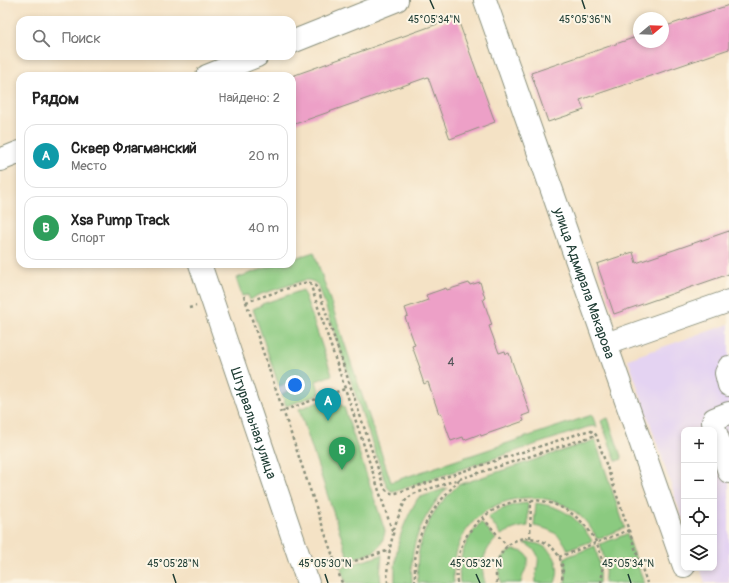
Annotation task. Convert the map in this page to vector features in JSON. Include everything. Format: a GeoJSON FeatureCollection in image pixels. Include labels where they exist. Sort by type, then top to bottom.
{"type":"FeatureCollection","features":[{"type":"Feature","properties":{"kind":"street"},"geometry":{"type":"LineString","coordinates":[[296,40],[396,0]]}},
{"type":"Feature","properties":{"kind":"street","name":"улица Адмирала Макарова"},"geometry":{"type":"LineString","coordinates":[[485,0],[681,558]]}},
{"type":"Feature","properties":{"kind":"street"},"geometry":{"type":"LineString","coordinates":[[217,72],[247,60]]}},
{"type":"Feature","properties":{"kind":"street"},"geometry":{"type":"LineString","coordinates":[[0,160],[16,154]]}},
{"type":"Feature","properties":{"kind":"street","name":"Штурвальная улица"},"geometry":{"type":"LineString","coordinates":[[201,268],[308,583]]}},
{"type":"Feature","properties":{"kind":"street"},"geometry":{"type":"LineString","coordinates":[[606,344],[729,301]]}},
{"type":"Feature","properties":{"kind":"street"},"geometry":{"type":"LineString","coordinates":[[729,367],[726,373],[729,385]]}},
{"type":"Feature","properties":{"kind":"street"},"geometry":{"type":"LineString","coordinates":[[729,413],[714,419],[713,422],[729,472]]}},
{"type":"Feature","properties":{"kind":"street","name":"улица Адмирала Макарова"},"geometry":{"type":"LineString","coordinates":[[686,571],[690,583]]}},
{"type":"Feature","properties":{"kind":"path"},"geometry":{"type":"LineString","coordinates":[[246,302],[304,283],[314,284],[318,289],[384,488],[389,493],[396,493],[590,430],[594,432],[647,583]]}},
{"type":"Feature","properties":{"kind":"path"},"geometry":{"type":"LineString","coordinates":[[310,283],[393,534]]}},
{"type":"Feature","properties":{"kind":"path"},"geometry":{"type":"LineString","coordinates":[[244,296],[342,583]]}},
{"type":"Feature","properties":{"kind":"path"},"geometry":{"type":"LineString","coordinates":[[279,412],[345,389]]}},
{"type":"Feature","properties":{"kind":"path"},"geometry":{"type":"LineString","coordinates":[[388,583],[387,573],[395,525],[405,501],[413,494],[596,435]]}},
{"type":"Feature","properties":{"kind":"path"},"geometry":{"type":"LineString","coordinates":[[415,583],[415,564],[418,543],[424,526],[432,511],[460,479]]}},
{"type":"Feature","properties":{"kind":"path"},"geometry":{"type":"LineString","coordinates":[[457,583],[456,567],[460,548],[467,534],[478,521],[492,511],[521,500],[546,502],[558,506],[580,520],[596,542],[602,560],[601,583]]}},
{"type":"Feature","properties":{"kind":"path"},"geometry":{"type":"LineString","coordinates":[[530,538],[531,500]]}},
{"type":"Feature","properties":{"kind":"path"},"geometry":{"type":"LineString","coordinates":[[483,518],[507,546]]}},
{"type":"Feature","properties":{"kind":"path"},"geometry":{"type":"LineString","coordinates":[[559,557],[629,530]]}},
{"type":"Feature","properties":{"kind":"path"},"geometry":{"type":"LineString","coordinates":[[496,583],[497,562],[502,552],[510,544],[520,539],[530,538],[543,541],[548,544],[559,557],[563,576],[561,583]]}},
{"type":"Feature","properties":{"kind":"path"},"geometry":{"type":"LineString","coordinates":[[332,568],[390,550]]}},
{"type":"Feature","properties":{"kind":"shaded area"},"geometry":{"type":"Polygon","coordinates":[[[729,324],[729,583],[705,583],[701,571],[717,571],[717,427],[681,427],[681,514],[628,359],[729,324]]]}},
{"type":"Feature","properties":{"kind":"green space"},"geometry":{"type":"Polygon","coordinates":[[[314,252],[391,482],[592,415],[597,428],[594,426],[588,427],[396,491],[391,491],[387,487],[318,285],[309,280],[305,280],[258,295],[250,300],[248,295],[242,296],[236,278],[266,268],[296,268],[296,258],[314,252]]]}},
{"type":"Feature","properties":{"kind":"green space"},"geometry":{"type":"Polygon","coordinates":[[[303,290],[332,375],[316,381],[320,394],[286,406],[282,394],[291,390],[289,383],[279,386],[253,309],[262,304],[303,290]]]}},
{"type":"Feature","properties":{"kind":"green space"},"geometry":{"type":"Polygon","coordinates":[[[327,399],[332,400],[344,407],[385,531],[383,539],[377,549],[368,554],[349,560],[299,409],[327,399]]]}},
{"type":"Feature","properties":{"kind":"green space"},"geometry":{"type":"Polygon","coordinates":[[[608,418],[622,459],[616,461],[601,421],[608,418]]]}},
{"type":"Feature","properties":{"kind":"green space"},"geometry":{"type":"Polygon","coordinates":[[[595,440],[625,528],[597,539],[584,519],[566,506],[545,499],[524,498],[502,503],[483,513],[467,529],[457,550],[454,562],[454,583],[418,583],[418,555],[426,528],[437,508],[458,485],[595,440]]]}},
{"type":"Feature","properties":{"kind":"green space"},"geometry":{"type":"Polygon","coordinates":[[[447,488],[434,504],[419,531],[413,550],[412,583],[395,583],[397,548],[403,528],[418,498],[447,488]]]}},
{"type":"Feature","properties":{"kind":"green space"},"geometry":{"type":"Polygon","coordinates":[[[528,503],[528,526],[514,529],[501,535],[488,517],[507,507],[528,503]]]}},
{"type":"Feature","properties":{"kind":"green space"},"geometry":{"type":"Polygon","coordinates":[[[536,503],[554,507],[569,514],[587,533],[592,541],[568,550],[559,536],[555,533],[534,526],[536,503]]]}},
{"type":"Feature","properties":{"kind":"green space"},"geometry":{"type":"Polygon","coordinates":[[[481,522],[496,539],[485,554],[483,570],[485,583],[460,583],[459,574],[463,550],[481,522]]]}},
{"type":"Feature","properties":{"kind":"green space"},"geometry":{"type":"Polygon","coordinates":[[[627,534],[644,583],[604,583],[605,563],[600,544],[627,534]]]}},
{"type":"Feature","properties":{"kind":"green space"},"geometry":{"type":"Polygon","coordinates":[[[524,543],[540,545],[552,554],[557,567],[555,583],[536,583],[538,556],[531,547],[524,543]]]}},
{"type":"Feature","properties":{"kind":"green space"},"geometry":{"type":"Polygon","coordinates":[[[595,546],[599,564],[599,583],[565,583],[566,570],[564,558],[595,546]]]}},
{"type":"Feature","properties":{"kind":"green space"},"geometry":{"type":"Polygon","coordinates":[[[513,550],[521,551],[526,554],[528,558],[521,583],[501,583],[500,568],[502,559],[508,552],[513,550]]]}},
{"type":"Feature","properties":{"kind":"green space"},"geometry":{"type":"Polygon","coordinates":[[[382,555],[380,574],[381,583],[346,583],[341,568],[382,555]]]}},
{"type":"Feature","properties":{"kind":"building"},"geometry":{"type":"Polygon","coordinates":[[[729,5],[729,49],[580,100],[584,110],[548,122],[531,73],[633,38],[633,48],[669,48],[669,25],[729,5]]]}},
{"type":"Feature","properties":{"kind":"building"},"geometry":{"type":"Polygon","coordinates":[[[457,17],[495,122],[450,139],[428,77],[296,124],[296,75],[457,17]]]}},
{"type":"Feature","properties":{"kind":"building"},"geometry":{"type":"Polygon","coordinates":[[[729,231],[729,274],[614,314],[597,264],[633,252],[636,263],[729,231]]]}},
{"type":"Feature","properties":{"kind":"building"},"geometry":{"type":"Polygon","coordinates":[[[480,282],[485,298],[483,299],[492,325],[489,326],[499,353],[505,351],[506,354],[509,353],[530,413],[522,416],[524,421],[481,436],[480,434],[464,440],[463,437],[451,441],[441,413],[439,414],[428,382],[424,384],[412,346],[415,345],[405,317],[408,316],[405,308],[428,300],[426,295],[446,288],[447,290],[469,283],[470,285],[480,282]]]}},
{"type":"Feature","properties":{"kind":"place","name":"Сквер Флагманский"},"geometry":{"type":"Point","coordinates":[328,421]}},
{"type":"Feature","properties":{"kind":"place","name":"Xsa Pump Track"},"geometry":{"type":"Point","coordinates":[342,470]}}]}
